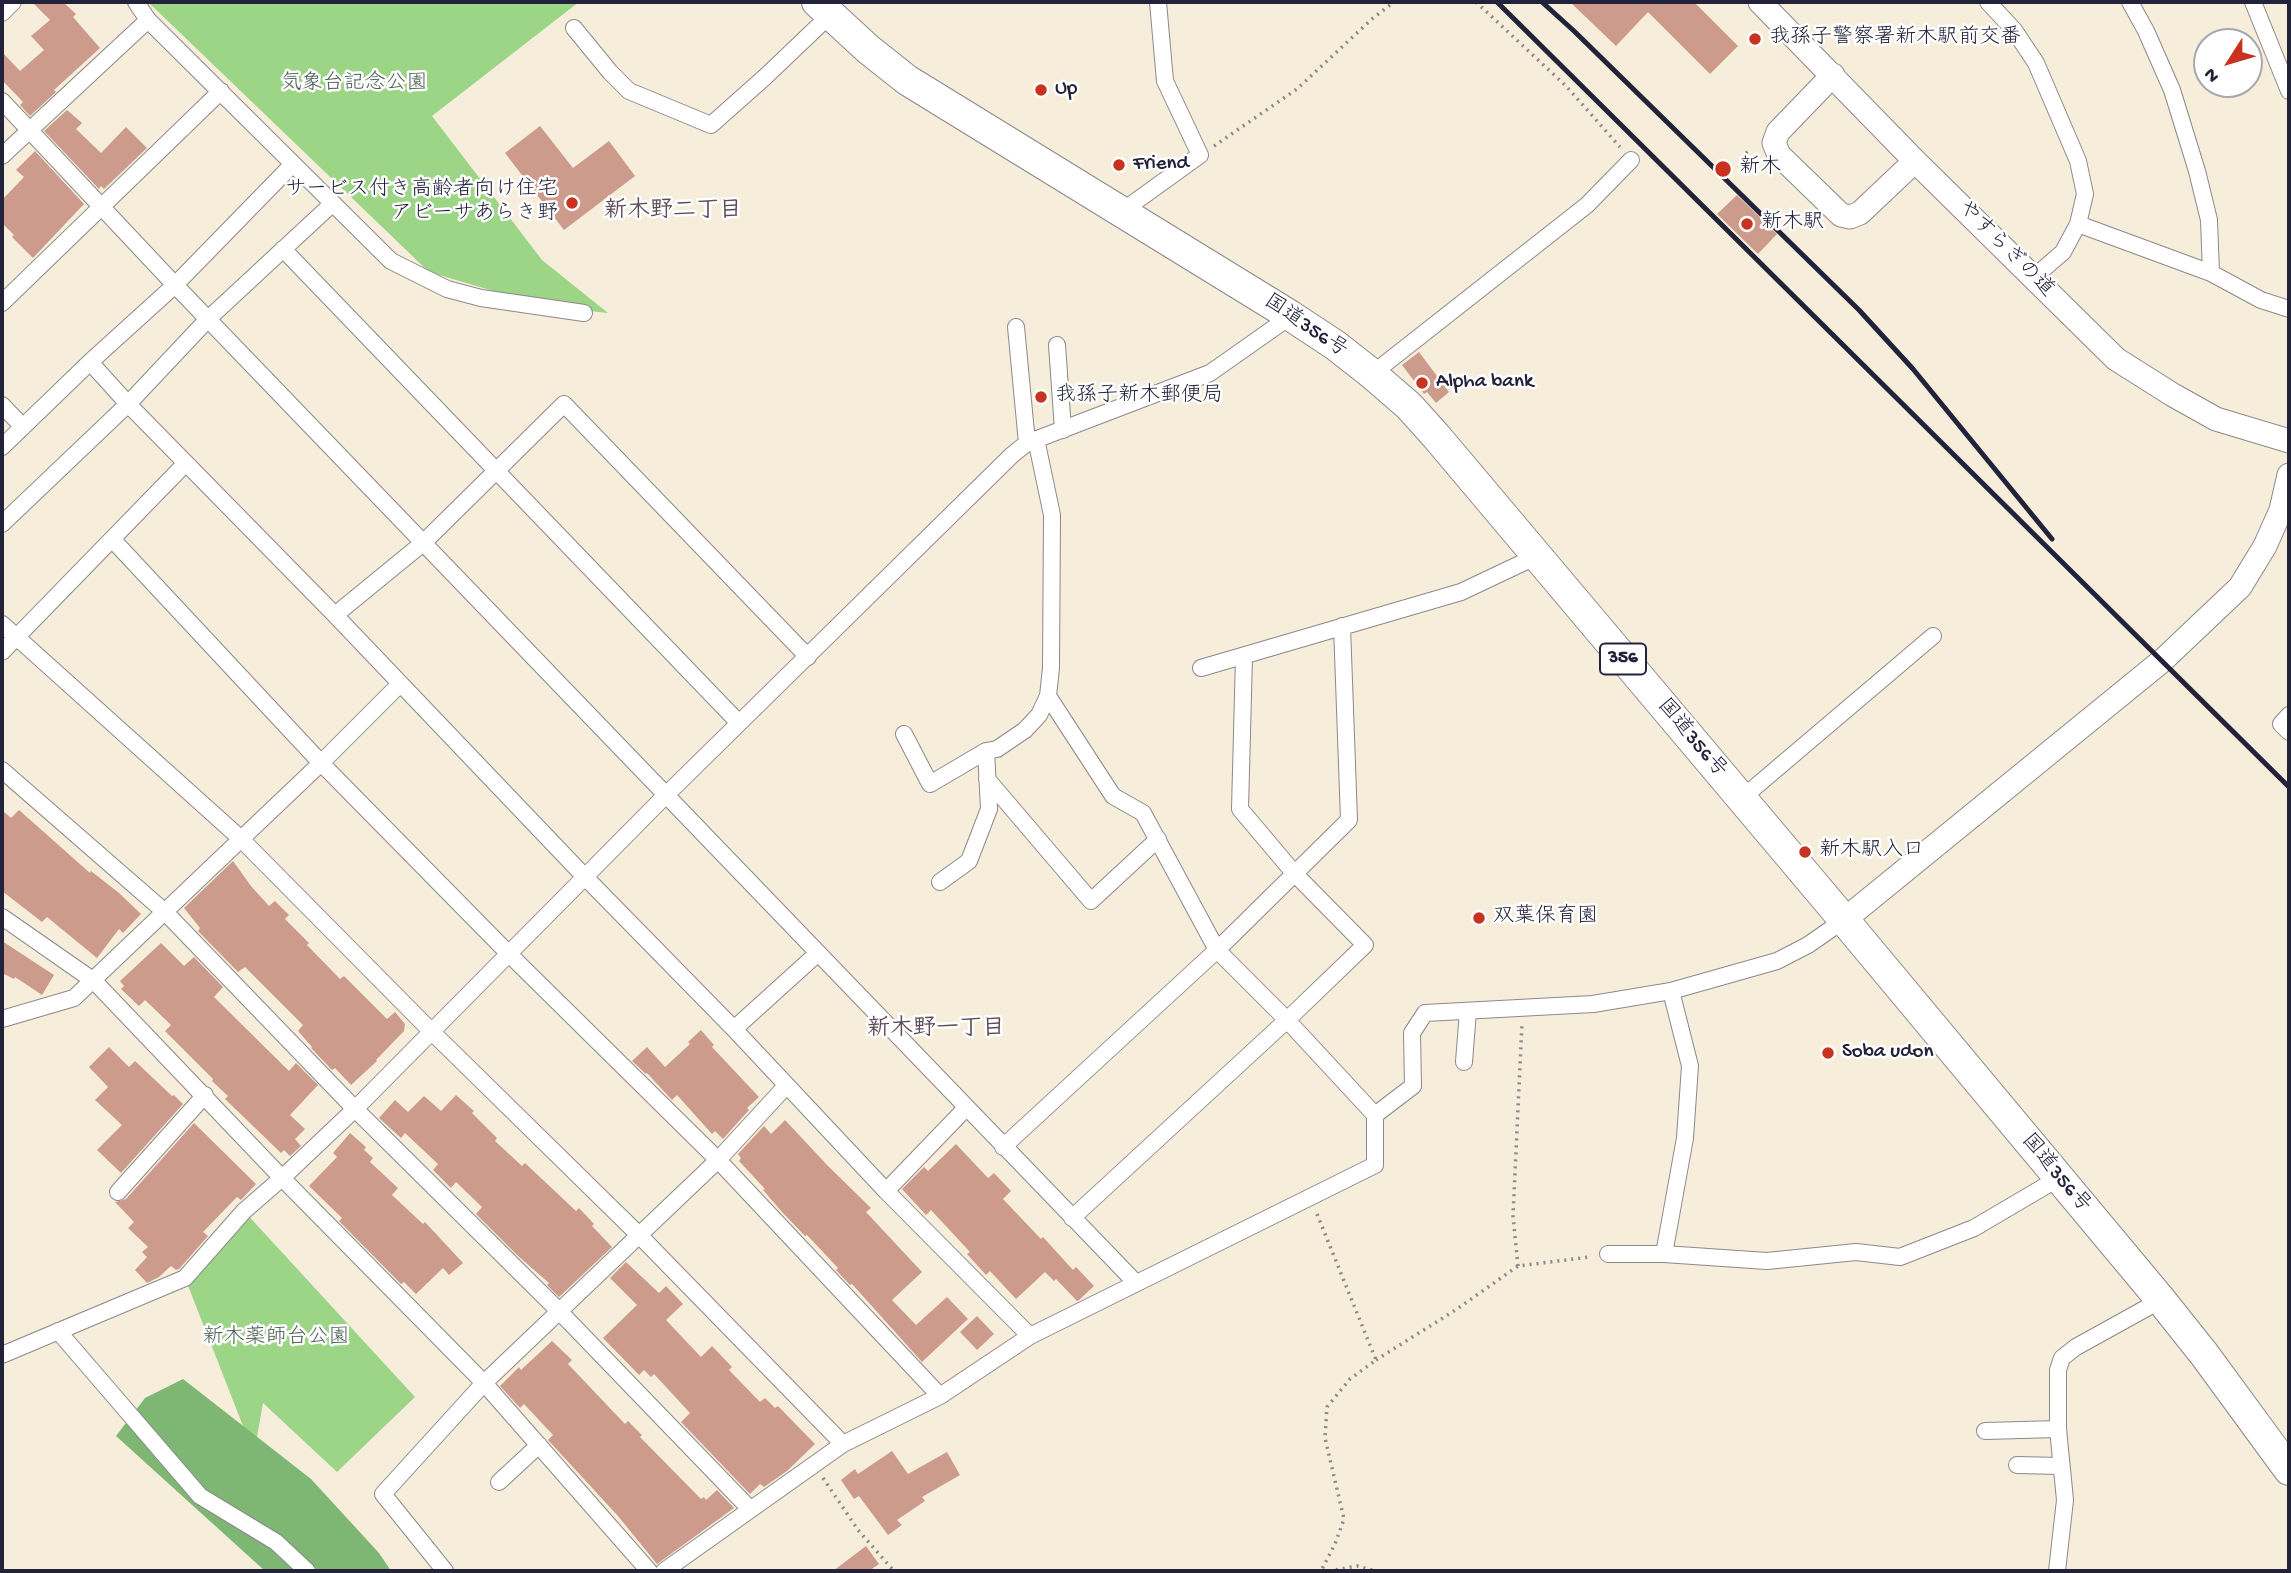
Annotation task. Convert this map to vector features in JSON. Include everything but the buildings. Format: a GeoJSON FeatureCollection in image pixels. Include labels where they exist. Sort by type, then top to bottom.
{"type":"FeatureCollection","features":[{"type":"Feature","properties":{"kind":"highway","name":"国道356号"},"geometry":{"type":"LineString","coordinates":[[824,8],[868,49],[908,80],[1292,316],[1335,345],[1409,406],[2161,1300],[2289,1470]]}},
{"type":"Feature","properties":{"kind":"street"},"geometry":{"type":"LineString","coordinates":[[2,13],[13,2]]}},
{"type":"Feature","properties":{"kind":"street"},"geometry":{"type":"LineString","coordinates":[[136,2],[148,20],[391,261],[447,289],[481,299],[584,313]]}},
{"type":"Feature","properties":{"kind":"street"},"geometry":{"type":"LineString","coordinates":[[1121,212],[1200,155],[1165,81],[1158,2]]}},
{"type":"Feature","properties":{"kind":"street","name":"やすらぎの道"},"geometry":{"type":"LineString","coordinates":[[1760,2],[1915,161],[2116,359],[2216,419],[2289,441]]}},
{"type":"Feature","properties":{"kind":"street"},"geometry":{"type":"LineString","coordinates":[[1988,2],[2014,30],[2036,63],[2078,160],[2085,194],[2078,224],[2063,252],[2033,278]]}},
{"type":"Feature","properties":{"kind":"street"},"geometry":{"type":"LineString","coordinates":[[2130,2],[2172,90],[2197,171],[2209,220],[2211,274]]}},
{"type":"Feature","properties":{"kind":"street"},"geometry":{"type":"LineString","coordinates":[[2253,2],[2289,91]]}},
{"type":"Feature","properties":{"kind":"street"},"geometry":{"type":"LineString","coordinates":[[574,28],[629,91],[711,125],[765,77],[824,8]]}},
{"type":"Feature","properties":{"kind":"street"},"geometry":{"type":"LineString","coordinates":[[2,156],[148,20]]}},
{"type":"Feature","properties":{"kind":"street"},"geometry":{"type":"LineString","coordinates":[[1833,75],[1777,132],[1774,143],[1779,155],[1841,215],[1850,216],[1860,213],[1915,161]]}},
{"type":"Feature","properties":{"kind":"street"},"geometry":{"type":"LineString","coordinates":[[2,303],[221,90]]}},
{"type":"Feature","properties":{"kind":"street"},"geometry":{"type":"LineString","coordinates":[[2,101],[175,285],[1136,1283]]}},
{"type":"Feature","properties":{"kind":"street"},"geometry":{"type":"LineString","coordinates":[[1372,374],[1587,205],[1631,160]]}},
{"type":"Feature","properties":{"kind":"street"},"geometry":{"type":"LineString","coordinates":[[2,447],[175,285],[293,164]]}},
{"type":"Feature","properties":{"kind":"street"},"geometry":{"type":"LineString","coordinates":[[2,524],[128,404],[208,319],[332,204]]}},
{"type":"Feature","properties":{"kind":"street"},"geometry":{"type":"LineString","coordinates":[[2078,224],[2211,274],[2261,300],[2289,309]]}},
{"type":"Feature","properties":{"kind":"street"},"geometry":{"type":"LineString","coordinates":[[283,249],[739,723]]}},
{"type":"Feature","properties":{"kind":"street"},"geometry":{"type":"LineString","coordinates":[[2,1355],[185,1278],[244,1212],[355,1109],[666,795],[1013,455],[1032,441],[1210,373],[1292,316]]}},
{"type":"Feature","properties":{"kind":"street"},"geometry":{"type":"LineString","coordinates":[[904,734],[930,784],[986,751],[997,749],[1025,730],[1039,715],[1048,696],[1051,668],[1052,515],[1032,441],[1016,327]]}},
{"type":"Feature","properties":{"kind":"street"},"geometry":{"type":"LineString","coordinates":[[1057,345],[1062,430]]}},
{"type":"Feature","properties":{"kind":"street"},"geometry":{"type":"LineString","coordinates":[[90,362],[734,1029],[886,1191],[1030,1336]]}},
{"type":"Feature","properties":{"kind":"street"},"geometry":{"type":"LineString","coordinates":[[335,615],[423,543],[564,404],[808,657]]}},
{"type":"Feature","properties":{"kind":"street"},"geometry":{"type":"LineString","coordinates":[[2,405],[23,427]]}},
{"type":"Feature","properties":{"kind":"street"},"geometry":{"type":"LineString","coordinates":[[2,652],[186,463]]}},
{"type":"Feature","properties":{"kind":"street"},"geometry":{"type":"LineString","coordinates":[[1375,1115],[1413,1086],[1412,1033],[1425,1013],[1593,1004],[1671,991],[1777,961],[1808,945],[1844,920],[2163,660],[2240,587],[2265,546],[2281,510],[2289,475]]}},
{"type":"Feature","properties":{"kind":"street"},"geometry":{"type":"LineString","coordinates":[[112,539],[321,763],[510,955],[718,1160],[940,1396]]}},
{"type":"Feature","properties":{"kind":"street"},"geometry":{"type":"LineString","coordinates":[[1201,668],[1461,592],[1537,556]]}},
{"type":"Feature","properties":{"kind":"street"},"geometry":{"type":"LineString","coordinates":[[2,624],[240,838],[639,1235],[843,1444]]}},
{"type":"Feature","properties":{"kind":"street"},"geometry":{"type":"LineString","coordinates":[[1003,1147],[1217,950],[1349,820],[1342,626]]}},
{"type":"Feature","properties":{"kind":"street"},"geometry":{"type":"LineString","coordinates":[[1741,799],[1933,636]]}},
{"type":"Feature","properties":{"kind":"street"},"geometry":{"type":"LineString","coordinates":[[1072,1218],[1365,946],[1294,873],[1240,809],[1244,657]]}},
{"type":"Feature","properties":{"kind":"street"},"geometry":{"type":"LineString","coordinates":[[2,1019],[74,998],[400,684]]}},
{"type":"Feature","properties":{"kind":"street"},"geometry":{"type":"LineString","coordinates":[[664,1571],[843,1444],[940,1396],[1030,1336],[1375,1165],[1375,1115],[1287,1020],[1217,950],[1143,813],[1113,796],[1048,696]]}},
{"type":"Feature","properties":{"kind":"street"},"geometry":{"type":"LineString","coordinates":[[2289,715],[2281,724],[2289,733]]}},
{"type":"Feature","properties":{"kind":"street"},"geometry":{"type":"LineString","coordinates":[[940,882],[969,861],[989,809],[986,751]]}},
{"type":"Feature","properties":{"kind":"street"},"geometry":{"type":"LineString","coordinates":[[2,770],[165,912],[355,1109],[559,1311],[750,1509]]}},
{"type":"Feature","properties":{"kind":"street"},"geometry":{"type":"LineString","coordinates":[[987,779],[1091,901],[1158,839]]}},
{"type":"Feature","properties":{"kind":"street"},"geometry":{"type":"LineString","coordinates":[[2,917],[94,981],[282,1178],[484,1383],[649,1571]]}},
{"type":"Feature","properties":{"kind":"street"},"geometry":{"type":"LineString","coordinates":[[734,1029],[818,953]]}},
{"type":"Feature","properties":{"kind":"street"},"geometry":{"type":"LineString","coordinates":[[1664,1254],[1685,1138],[1690,1066],[1671,991]]}},
{"type":"Feature","properties":{"kind":"street"},"geometry":{"type":"LineString","coordinates":[[1464,1062],[1468,1011]]}},
{"type":"Feature","properties":{"kind":"street"},"geometry":{"type":"LineString","coordinates":[[445,1571],[383,1494],[484,1383],[718,1160],[786,1086]]}},
{"type":"Feature","properties":{"kind":"street"},"geometry":{"type":"LineString","coordinates":[[118,1192],[205,1096]]}},
{"type":"Feature","properties":{"kind":"street"},"geometry":{"type":"LineString","coordinates":[[886,1191],[966,1108]]}},
{"type":"Feature","properties":{"kind":"street"},"geometry":{"type":"LineString","coordinates":[[1608,1254],[1664,1254],[1767,1261],[1856,1252],[1900,1257],[1974,1228],[2059,1178]]}},
{"type":"Feature","properties":{"kind":"street"},"geometry":{"type":"LineString","coordinates":[[2057,1571],[2065,1500],[2058,1429],[2058,1370],[2062,1358],[2161,1300]]}},
{"type":"Feature","properties":{"kind":"street"},"geometry":{"type":"LineString","coordinates":[[58,1331],[201,1496],[276,1542],[307,1571]]}},
{"type":"Feature","properties":{"kind":"street"},"geometry":{"type":"LineString","coordinates":[[1985,1432],[2058,1429]]}},
{"type":"Feature","properties":{"kind":"street"},"geometry":{"type":"LineString","coordinates":[[499,1482],[539,1445]]}},
{"type":"Feature","properties":{"kind":"street"},"geometry":{"type":"LineString","coordinates":[[2017,1465],[2060,1466]]}},
{"type":"Feature","properties":{"kind":"path"},"geometry":{"type":"LineString","coordinates":[[1200,155],[1297,89],[1373,18],[1394,2]]}},
{"type":"Feature","properties":{"kind":"path"},"geometry":{"type":"LineString","coordinates":[[1476,2],[1566,86],[1631,160]]}},
{"type":"Feature","properties":{"kind":"path"},"geometry":{"type":"LineString","coordinates":[[1746,153],[1751,149]]}},
{"type":"Feature","properties":{"kind":"path"},"geometry":{"type":"LineString","coordinates":[[1518,1266],[1513,1216],[1522,1008]]}},
{"type":"Feature","properties":{"kind":"path"},"geometry":{"type":"LineString","coordinates":[[1310,1197],[1376,1360]]}},
{"type":"Feature","properties":{"kind":"path"},"geometry":{"type":"LineString","coordinates":[[1321,1571],[1344,1519],[1325,1438],[1327,1407],[1350,1379],[1518,1266],[1608,1254]]}},
{"type":"Feature","properties":{"kind":"path"},"geometry":{"type":"LineString","coordinates":[[813,1464],[859,1530],[894,1571]]}},
{"type":"Feature","properties":{"kind":"path"},"geometry":{"type":"LineString","coordinates":[[1329,1571],[1357,1566],[1376,1571]]}},
{"type":"Feature","properties":{"kind":"green space","name":"気象台記念公園"},"geometry":{"type":"Polygon","coordinates":[[[148,2],[579,2],[432,116],[542,260],[608,313],[544,306],[429,272],[148,2]]]}},
{"type":"Feature","properties":{"kind":"green space","name":"新木薬師台公園"},"geometry":{"type":"Polygon","coordinates":[[[244,1211],[415,1397],[337,1472],[263,1403],[254,1454],[185,1278],[244,1211]]]}},
{"type":"Feature","properties":{"kind":"green space"},"geometry":{"type":"Polygon","coordinates":[[[183,1379],[311,1479],[379,1553],[391,1571],[265,1571],[116,1436],[145,1398],[183,1379]]]}},
{"type":"Feature","properties":{"kind":"railway"},"geometry":{"type":"LineString","coordinates":[[1497,2],[2289,787]]}},
{"type":"Feature","properties":{"kind":"railway"},"geometry":{"type":"LineString","coordinates":[[1542,2],[1859,310],[1913,369],[2052,539]]}},
{"type":"Feature","properties":{"kind":"place","name":"我孫子警察署新木駅前交番"},"geometry":{"type":"Point","coordinates":[1755,39]}},
{"type":"Feature","properties":{"kind":"place","name":"Up"},"geometry":{"type":"Point","coordinates":[1041,90]}},
{"type":"Feature","properties":{"kind":"place","name":"Friend"},"geometry":{"type":"Point","coordinates":[1119,165]}},
{"type":"Feature","properties":{"kind":"place","name":"新木"},"geometry":{"type":"Point","coordinates":[1723,169]}},
{"type":"Feature","properties":{"kind":"place","name":"サービス付き高齢者向け住宅 アビーサあらき野"},"geometry":{"type":"Point","coordinates":[572,203]}},
{"type":"Feature","properties":{"kind":"place","name":"新木駅"},"geometry":{"type":"Point","coordinates":[1747,224]}},
{"type":"Feature","properties":{"kind":"place","name":"Alpha bank"},"geometry":{"type":"Point","coordinates":[1422,383]}},
{"type":"Feature","properties":{"kind":"place","name":"我孫子新木郵便局"},"geometry":{"type":"Point","coordinates":[1041,397]}},
{"type":"Feature","properties":{"kind":"place","name":"新木駅入口"},"geometry":{"type":"Point","coordinates":[1805,852]}},
{"type":"Feature","properties":{"kind":"place","name":"双葉保育園"},"geometry":{"type":"Point","coordinates":[1479,918]}},
{"type":"Feature","properties":{"kind":"place","name":"Soba udon"},"geometry":{"type":"Point","coordinates":[1828,1053]}},
{"type":"Feature","properties":{"kind":"district","name":"新木野二丁目"},"geometry":{"type":"Point","coordinates":[673,212]}},
{"type":"Feature","properties":{"kind":"district","name":"新木野一丁目"},"geometry":{"type":"Point","coordinates":[936,1030]}}]}
